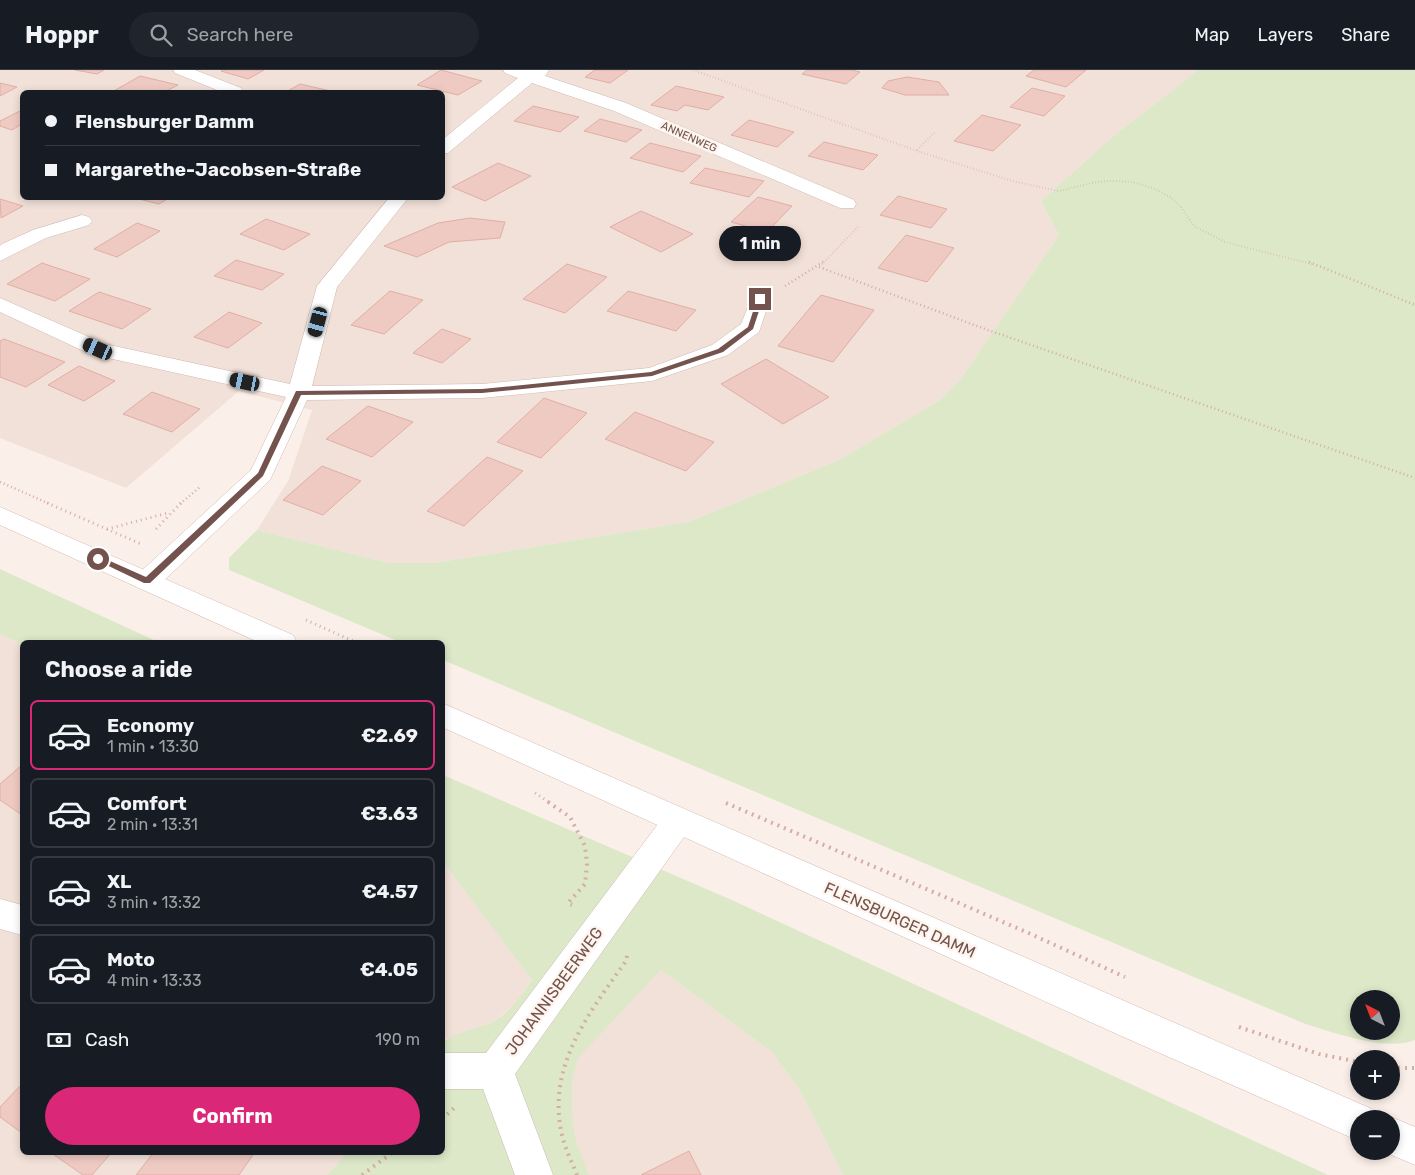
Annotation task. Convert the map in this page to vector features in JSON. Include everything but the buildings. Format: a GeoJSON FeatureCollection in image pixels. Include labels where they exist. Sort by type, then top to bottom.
{"type":"FeatureCollection","features":[{"type":"Feature","properties":{"kind":"street"},"geometry":{"type":"LineString","coordinates":[[181,70],[230,90]]}},
{"type":"Feature","properties":{"kind":"street","name":"ANNENWEG"},"geometry":{"type":"LineString","coordinates":[[511,70],[536,74],[620,107],[847,204]]}},
{"type":"Feature","properties":{"kind":"street"},"geometry":{"type":"LineString","coordinates":[[445,147],[536,74]]}},
{"type":"Feature","properties":{"kind":"street"},"geometry":{"type":"LineString","coordinates":[[147,581],[261,474],[299,393],[327,286],[397,200]]}},
{"type":"Feature","properties":{"kind":"street"},"geometry":{"type":"LineString","coordinates":[[0,255],[16,244],[44,231],[82,220]]}},
{"type":"Feature","properties":{"kind":"street"},"geometry":{"type":"LineString","coordinates":[[0,304],[98,349],[299,393],[482,391],[652,374],[720,350],[751,327],[760,299]]}},
{"type":"Feature","properties":{"kind":"street"},"geometry":{"type":"LineString","coordinates":[[0,515],[279,640]]}},
{"type":"Feature","properties":{"kind":"street","name":"FLENSBURGER DAMM"},"geometry":{"type":"LineString","coordinates":[[445,715],[678,821],[1350,1117]]}},
{"type":"Feature","properties":{"kind":"street","name":"JOHANNISBEERWEG"},"geometry":{"type":"LineString","coordinates":[[495,1071],[678,821]]}},
{"type":"Feature","properties":{"kind":"street"},"geometry":{"type":"LineString","coordinates":[[0,914],[20,919]]}},
{"type":"Feature","properties":{"kind":"street"},"geometry":{"type":"LineString","coordinates":[[445,1071],[495,1071],[534,1175]]}},
{"type":"Feature","properties":{"kind":"street"},"geometry":{"type":"LineString","coordinates":[[1400,1127],[1415,1130]]}},
{"type":"Feature","properties":{"kind":"street"},"geometry":{"type":"LineString","coordinates":[[1400,1140],[1415,1146]]}},
{"type":"Feature","properties":{"kind":"path"},"geometry":{"type":"LineString","coordinates":[[693,70],[917,150],[1016,182],[1059,191],[1104,182],[1132,182],[1153,188],[1175,202],[1194,226],[1225,242],[1308,262],[1415,305]]}},
{"type":"Feature","properties":{"kind":"path"},"geometry":{"type":"LineString","coordinates":[[917,150],[936,131]]}},
{"type":"Feature","properties":{"kind":"path"},"geometry":{"type":"LineString","coordinates":[[760,299],[819,267],[865,219],[847,204]]}},
{"type":"Feature","properties":{"kind":"path"},"geometry":{"type":"LineString","coordinates":[[819,267],[985,329],[1415,478]]}},
{"type":"Feature","properties":{"kind":"path"},"geometry":{"type":"LineString","coordinates":[[153,532],[169,513],[202,486]]}},
{"type":"Feature","properties":{"kind":"path"},"geometry":{"type":"LineString","coordinates":[[107,529],[169,513]]}},
{"type":"Feature","properties":{"kind":"path"},"geometry":{"type":"LineString","coordinates":[[716,799],[1132,980]]}},
{"type":"Feature","properties":{"kind":"path"},"geometry":{"type":"LineString","coordinates":[[1230,1024],[1319,1054],[1350,1060]]}},
{"type":"Feature","properties":{"kind":"path"},"geometry":{"type":"LineString","coordinates":[[1400,1068],[1415,1068]]}},
{"type":"Feature","properties":{"kind":"path"},"geometry":{"type":"LineString","coordinates":[[362,1175],[389,1155]]}},
{"type":"Feature","properties":{"kind":"shaded area"},"geometry":{"type":"Polygon","coordinates":[[[0,70],[1198,70],[1110,139],[1041,201],[1059,235],[960,380],[940,400],[837,461],[688,522],[434,563],[389,563],[257,530],[288,481],[312,410],[239,391],[126,488],[0,438],[0,70]]]}},
{"type":"Feature","properties":{"kind":"shaded area"},"geometry":{"type":"Polygon","coordinates":[[[0,634],[20,643],[20,1155],[345,1155],[327,1175],[0,1175],[0,634]]]}},
{"type":"Feature","properties":{"kind":"shaded area"},"geometry":{"type":"Polygon","coordinates":[[[445,865],[532,980],[515,1003],[496,1020],[473,1031],[445,1040],[445,865]]]}},
{"type":"Feature","properties":{"kind":"shaded area"},"geometry":{"type":"Polygon","coordinates":[[[661,970],[772,1052],[798,1087],[843,1175],[589,1175],[577,1146],[573,1122],[572,1082],[578,1057],[661,970]]]}},
{"type":"Feature","properties":{"kind":"green space"},"geometry":{"type":"Polygon","coordinates":[[[1198,70],[1415,70],[1415,1040],[1390,1044],[1364,1040],[1400,1040],[1400,990],[1350,990],[1350,1037],[1303,1023],[445,661],[445,640],[395,640],[229,570],[229,558],[257,530],[389,563],[434,563],[688,522],[837,461],[940,400],[960,380],[1059,235],[1041,201],[1110,139],[1198,70]]]}},
{"type":"Feature","properties":{"kind":"green space"},"geometry":{"type":"Polygon","coordinates":[[[0,569],[154,640],[20,640],[20,643],[0,634],[0,569]]]}},
{"type":"Feature","properties":{"kind":"green space"},"geometry":{"type":"Polygon","coordinates":[[[445,776],[734,901],[1328,1175],[843,1175],[798,1087],[772,1052],[661,970],[578,1058],[572,1082],[573,1122],[577,1145],[589,1175],[327,1175],[345,1155],[445,1155],[445,1041],[460,1033],[496,1020],[511,1007],[532,980],[445,865],[445,776]]]}},
{"type":"Feature","properties":{"kind":"route"},"geometry":{"type":"LineString","coordinates":[[98,559],[147,581],[261,474],[299,393],[482,391],[652,374],[720,350],[751,327],[760,299]]}}]}
